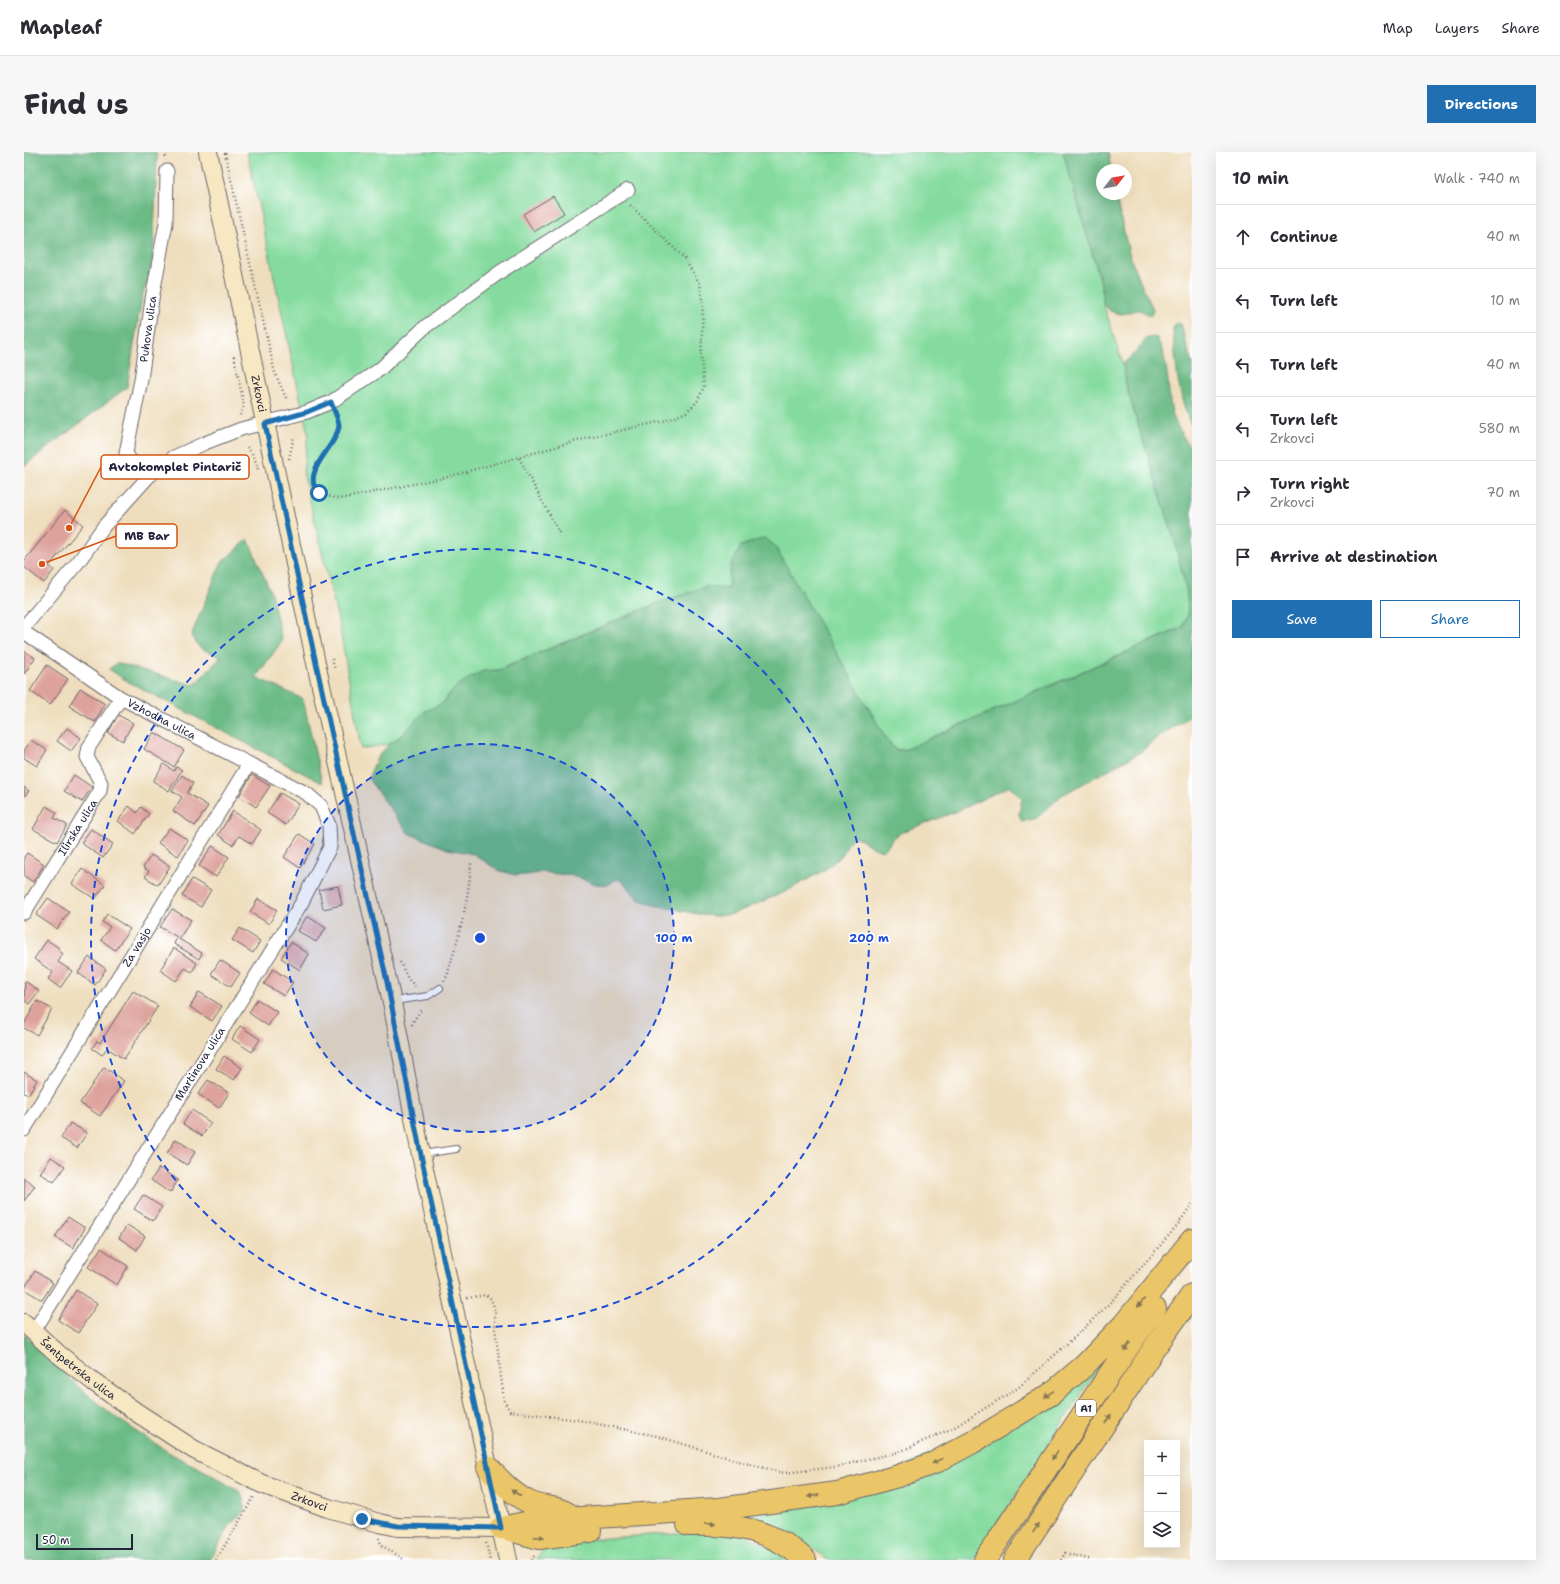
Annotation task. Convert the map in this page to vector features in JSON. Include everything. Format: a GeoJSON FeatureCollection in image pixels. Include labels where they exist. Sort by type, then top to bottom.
{"type":"FeatureCollection","features":[{"type":"Feature","properties":{"kind":"highway"},"geometry":{"type":"LineString","coordinates":[[501,1528],[535,1521],[719,1509],[837,1493],[898,1476],[934,1463],[973,1442],[1051,1394],[1084,1366],[1124,1324],[1192,1240]]}},
{"type":"Feature","properties":{"kind":"highway","name":"A1"},"geometry":{"type":"LineString","coordinates":[[985,1560],[1136,1335],[1192,1260]]}},
{"type":"Feature","properties":{"kind":"highway","name":"A1"},"geometry":{"type":"LineString","coordinates":[[1015,1560],[1155,1346],[1192,1295]]}},
{"type":"Feature","properties":{"kind":"highway"},"geometry":{"type":"LineString","coordinates":[[488,1467],[506,1487],[531,1503],[561,1509],[576,1518]]}},
{"type":"Feature","properties":{"kind":"highway"},"geometry":{"type":"LineString","coordinates":[[501,1528],[539,1538],[576,1532],[712,1524],[742,1527],[771,1536],[793,1548],[805,1560]]}},
{"type":"Feature","properties":{"kind":"street","name":"Zrkovci"},"geometry":{"type":"LineString","coordinates":[[208,152],[317,668],[392,1002],[421,1155],[508,1560]]}},
{"type":"Feature","properties":{"kind":"street","name":"Puhova ulica"},"geometry":{"type":"LineString","coordinates":[[150,475],[130,460],[126,453],[141,380],[152,299],[166,223],[168,171]]}},
{"type":"Feature","properties":{"kind":"street"},"geometry":{"type":"LineString","coordinates":[[24,627],[79,561],[104,526],[150,475],[174,457],[190,449],[241,429],[307,412],[331,402],[379,370],[425,327],[500,272],[624,193]]}},
{"type":"Feature","properties":{"kind":"street","name":"Vzhodna ulica"},"geometry":{"type":"LineString","coordinates":[[24,632],[121,698],[306,793]]}},
{"type":"Feature","properties":{"kind":"street","name":"Ilirska ulica"},"geometry":{"type":"LineString","coordinates":[[24,913],[100,791],[101,783],[86,757],[89,747],[121,698]]}},
{"type":"Feature","properties":{"kind":"street","name":"Za vasjo"},"geometry":{"type":"LineString","coordinates":[[24,1130],[249,764]]}},
{"type":"Feature","properties":{"kind":"street","name":"Martinova ulica"},"geometry":{"type":"LineString","coordinates":[[29,1327],[301,904],[322,864],[330,847],[329,826],[321,806],[306,793]]}},
{"type":"Feature","properties":{"kind":"street","name":"Šentpetrska ulica"},"geometry":{"type":"LineString","coordinates":[[29,1327],[69,1362],[136,1412]]}},
{"type":"Feature","properties":{"kind":"street","name":"Zrkovci"},"geometry":{"type":"LineString","coordinates":[[136,1412],[193,1449],[262,1484],[379,1524],[398,1526],[501,1528]]}},
{"type":"Feature","properties":{"kind":"lane"},"geometry":{"type":"LineString","coordinates":[[392,1002],[428,996],[440,988]]}},
{"type":"Feature","properties":{"kind":"lane"},"geometry":{"type":"LineString","coordinates":[[421,1155],[456,1149]]}},
{"type":"Feature","properties":{"kind":"path"},"geometry":{"type":"LineString","coordinates":[[225,152],[275,373],[287,400]]}},
{"type":"Feature","properties":{"kind":"path"},"geometry":{"type":"LineString","coordinates":[[331,402],[339,424],[337,435],[320,460],[314,475],[314,484],[319,493],[328,497],[340,499],[447,477],[584,439],[671,419],[686,412],[697,402],[704,387],[701,357],[703,306],[700,284],[684,258],[624,193]]}},
{"type":"Feature","properties":{"kind":"path"},"geometry":{"type":"LineString","coordinates":[[289,460],[294,436]]}},
{"type":"Feature","properties":{"kind":"path"},"geometry":{"type":"LineString","coordinates":[[519,458],[561,536]]}},
{"type":"Feature","properties":{"kind":"path"},"geometry":{"type":"LineString","coordinates":[[331,654],[336,677]]}},
{"type":"Feature","properties":{"kind":"path"},"geometry":{"type":"LineString","coordinates":[[440,988],[447,976],[460,928],[470,883],[471,863]]}},
{"type":"Feature","properties":{"kind":"path"},"geometry":{"type":"LineString","coordinates":[[397,957],[408,980],[416,986]]}},
{"type":"Feature","properties":{"kind":"path"},"geometry":{"type":"LineString","coordinates":[[452,1301],[486,1294],[491,1299],[495,1310],[495,1328],[504,1402],[510,1411],[578,1420],[658,1436],[745,1463],[784,1473],[836,1467],[899,1452],[953,1428],[1018,1388],[1111,1302],[1176,1226],[1192,1204]]}},
{"type":"Feature","properties":{"kind":"path"},"geometry":{"type":"LineString","coordinates":[[216,1560],[262,1484]]}},
{"type":"Feature","properties":{"kind":"path"},"geometry":{"type":"LineString","coordinates":[[379,1524],[379,1538],[381,1545],[405,1560]]}},
{"type":"Feature","properties":{"kind":"path"},"geometry":{"type":"LineString","coordinates":[[1061,1560],[1065,1553],[1092,1560]]}},
{"type":"Feature","properties":{"kind":"green space"},"geometry":{"type":"Polygon","coordinates":[[[24,152],[156,152],[157,157],[153,262],[142,297],[127,387],[24,466],[24,152]]]}},
{"type":"Feature","properties":{"kind":"green space"},"geometry":{"type":"Polygon","coordinates":[[[247,152],[1063,152],[1101,283],[1103,303],[1123,364],[1127,389],[1174,538],[1187,593],[1188,615],[1183,627],[904,750],[895,750],[884,735],[774,545],[764,538],[731,565],[728,589],[707,587],[653,605],[498,670],[483,671],[461,683],[450,693],[443,703],[424,712],[399,737],[389,744],[361,749],[340,629],[303,472],[308,434],[247,152]]]}},
{"type":"Feature","properties":{"kind":"green space"},"geometry":{"type":"Polygon","coordinates":[[[1063,152],[1108,152],[1110,164],[1096,164],[1096,200],[1116,200],[1130,257],[1153,309],[1152,314],[1149,316],[1139,310],[1123,314],[1110,311],[1103,303],[1101,283],[1063,152]]]}},
{"type":"Feature","properties":{"kind":"green space"},"geometry":{"type":"Polygon","coordinates":[[[1176,323],[1181,324],[1192,364],[1192,427],[1183,403],[1178,379],[1173,329],[1176,323]]]}},
{"type":"Feature","properties":{"kind":"green space"},"geometry":{"type":"Polygon","coordinates":[[[1156,337],[1163,354],[1167,372],[1172,413],[1179,430],[1192,449],[1192,715],[1155,739],[1141,752],[1062,795],[1037,818],[1022,822],[1019,814],[1022,799],[1010,786],[955,812],[902,832],[892,839],[888,846],[882,851],[872,847],[859,838],[853,837],[842,855],[826,869],[787,891],[733,914],[716,916],[703,915],[654,905],[638,899],[624,883],[618,879],[607,885],[596,884],[575,876],[542,872],[527,875],[515,875],[498,870],[474,854],[448,849],[408,833],[370,781],[371,771],[377,758],[389,744],[400,737],[424,712],[443,703],[450,693],[461,683],[483,671],[499,670],[653,605],[707,586],[728,589],[731,565],[741,546],[764,538],[774,545],[884,735],[895,750],[904,750],[1182,628],[1188,615],[1187,593],[1174,538],[1127,389],[1123,364],[1137,351],[1147,338],[1156,337]]]}},
{"type":"Feature","properties":{"kind":"green space"},"geometry":{"type":"Polygon","coordinates":[[[248,539],[271,593],[282,641],[256,677],[303,699],[322,783],[127,681],[109,669],[117,663],[194,685],[221,657],[200,648],[191,636],[221,563],[248,539]]]}},
{"type":"Feature","properties":{"kind":"green space"},"geometry":{"type":"Polygon","coordinates":[[[24,1334],[77,1386],[118,1419],[173,1455],[207,1472],[240,1492],[244,1501],[244,1511],[230,1525],[210,1560],[24,1560],[24,1334]]]}},
{"type":"Feature","properties":{"kind":"green space"},"geometry":{"type":"Polygon","coordinates":[[[1095,1364],[1098,1368],[974,1560],[827,1560],[804,1542],[769,1524],[752,1519],[727,1518],[843,1500],[1095,1364]]]}},
{"type":"Feature","properties":{"kind":"green space"},"geometry":{"type":"Polygon","coordinates":[[[705,1531],[741,1533],[797,1560],[536,1560],[544,1548],[553,1542],[705,1531]]]}},
{"type":"Feature","properties":{"kind":"building"},"geometry":{"type":"Polygon","coordinates":[[[553,196],[564,213],[534,232],[523,214],[553,196]]]}},
{"type":"Feature","properties":{"kind":"building"},"geometry":{"type":"Polygon","coordinates":[[[65,510],[83,525],[49,566],[54,570],[44,583],[24,567],[24,561],[65,510]]]}},
{"type":"Feature","properties":{"kind":"building"},"geometry":{"type":"Polygon","coordinates":[[[24,651],[35,658],[24,674],[24,651]]]}},
{"type":"Feature","properties":{"kind":"building"},"geometry":{"type":"Polygon","coordinates":[[[47,665],[68,679],[50,705],[30,691],[47,665]]]}},
{"type":"Feature","properties":{"kind":"building"},"geometry":{"type":"Polygon","coordinates":[[[80,688],[105,704],[95,722],[69,706],[80,688]]]}},
{"type":"Feature","properties":{"kind":"building"},"geometry":{"type":"Polygon","coordinates":[[[118,715],[133,723],[123,741],[108,733],[118,715]]]}},
{"type":"Feature","properties":{"kind":"building"},"geometry":{"type":"Polygon","coordinates":[[[67,728],[81,738],[71,751],[57,741],[67,728]]]}},
{"type":"Feature","properties":{"kind":"building"},"geometry":{"type":"Polygon","coordinates":[[[154,732],[184,750],[174,767],[144,749],[154,732]]]}},
{"type":"Feature","properties":{"kind":"building"},"geometry":{"type":"Polygon","coordinates":[[[31,740],[47,750],[37,766],[24,758],[24,751],[31,740]]]}},
{"type":"Feature","properties":{"kind":"building"},"geometry":{"type":"Polygon","coordinates":[[[164,764],[174,771],[176,767],[182,770],[169,791],[153,781],[164,764]]]}},
{"type":"Feature","properties":{"kind":"building"},"geometry":{"type":"Polygon","coordinates":[[[74,775],[92,787],[82,802],[64,791],[74,775]]]}},
{"type":"Feature","properties":{"kind":"building"},"geometry":{"type":"Polygon","coordinates":[[[182,775],[193,783],[187,793],[208,806],[195,826],[173,811],[182,797],[172,791],[182,775]]]}},
{"type":"Feature","properties":{"kind":"building"},"geometry":{"type":"Polygon","coordinates":[[[252,775],[270,786],[256,807],[239,796],[252,775]]]}},
{"type":"Feature","properties":{"kind":"building"},"geometry":{"type":"Polygon","coordinates":[[[24,787],[29,791],[24,797],[24,787]]]}},
{"type":"Feature","properties":{"kind":"building"},"geometry":{"type":"Polygon","coordinates":[[[280,793],[299,804],[286,825],[267,813],[280,793]]]}},
{"type":"Feature","properties":{"kind":"building"},"geometry":{"type":"Polygon","coordinates":[[[46,806],[57,813],[54,818],[67,825],[57,842],[33,829],[46,806]]]}},
{"type":"Feature","properties":{"kind":"building"},"geometry":{"type":"Polygon","coordinates":[[[129,806],[137,813],[141,807],[149,814],[135,834],[118,821],[129,806]]]}},
{"type":"Feature","properties":{"kind":"building"},"geometry":{"type":"Polygon","coordinates":[[[233,811],[261,830],[252,844],[239,836],[233,845],[218,835],[233,811]]]}},
{"type":"Feature","properties":{"kind":"building"},"geometry":{"type":"Polygon","coordinates":[[[169,828],[188,840],[178,856],[158,843],[169,828]]]}},
{"type":"Feature","properties":{"kind":"building"},"geometry":{"type":"Polygon","coordinates":[[[91,829],[113,844],[103,858],[81,843],[91,829]]]}},
{"type":"Feature","properties":{"kind":"building"},"geometry":{"type":"Polygon","coordinates":[[[299,834],[315,844],[300,868],[284,857],[299,834]]]}},
{"type":"Feature","properties":{"kind":"building"},"geometry":{"type":"Polygon","coordinates":[[[212,846],[229,857],[216,877],[199,866],[212,846]]]}},
{"type":"Feature","properties":{"kind":"building"},"geometry":{"type":"Polygon","coordinates":[[[27,853],[44,864],[33,882],[24,876],[24,857],[27,853]]]}},
{"type":"Feature","properties":{"kind":"building"},"geometry":{"type":"Polygon","coordinates":[[[151,855],[170,866],[158,885],[145,877],[149,871],[143,868],[151,855]]]}},
{"type":"Feature","properties":{"kind":"building"},"geometry":{"type":"Polygon","coordinates":[[[82,869],[105,885],[95,899],[72,884],[82,869]]]}},
{"type":"Feature","properties":{"kind":"building"},"geometry":{"type":"Polygon","coordinates":[[[192,879],[211,890],[201,907],[182,896],[192,879]]]}},
{"type":"Feature","properties":{"kind":"building"},"geometry":{"type":"Polygon","coordinates":[[[338,886],[342,905],[323,909],[319,890],[338,886]]]}},
{"type":"Feature","properties":{"kind":"building"},"geometry":{"type":"Polygon","coordinates":[[[48,898],[69,912],[57,929],[36,915],[48,898]]]}},
{"type":"Feature","properties":{"kind":"building"},"geometry":{"type":"Polygon","coordinates":[[[258,899],[277,910],[269,924],[250,912],[258,899]]]}},
{"type":"Feature","properties":{"kind":"building"},"geometry":{"type":"Polygon","coordinates":[[[172,909],[191,920],[179,939],[202,953],[199,959],[174,944],[177,937],[160,927],[172,909]]]}},
{"type":"Feature","properties":{"kind":"building"},"geometry":{"type":"Polygon","coordinates":[[[107,914],[130,929],[115,950],[101,940],[110,927],[102,922],[107,914]]]}},
{"type":"Feature","properties":{"kind":"building"},"geometry":{"type":"Polygon","coordinates":[[[307,916],[326,928],[316,942],[298,931],[307,916]]]}},
{"type":"Feature","properties":{"kind":"building"},"geometry":{"type":"Polygon","coordinates":[[[240,928],[260,941],[253,953],[232,940],[240,928]]]}},
{"type":"Feature","properties":{"kind":"building"},"geometry":{"type":"Polygon","coordinates":[[[47,940],[59,948],[58,950],[63,954],[58,962],[72,971],[60,988],[48,979],[53,972],[34,959],[47,940]]]}},
{"type":"Feature","properties":{"kind":"building"},"geometry":{"type":"Polygon","coordinates":[[[291,942],[309,954],[300,970],[281,958],[291,942]]]}},
{"type":"Feature","properties":{"kind":"building"},"geometry":{"type":"Polygon","coordinates":[[[174,948],[197,963],[192,972],[185,968],[176,981],[160,970],[174,948]]]}},
{"type":"Feature","properties":{"kind":"building"},"geometry":{"type":"Polygon","coordinates":[[[89,957],[106,969],[95,985],[78,973],[89,957]]]}},
{"type":"Feature","properties":{"kind":"building"},"geometry":{"type":"Polygon","coordinates":[[[220,960],[240,973],[231,987],[211,974],[220,960]]]}},
{"type":"Feature","properties":{"kind":"building"},"geometry":{"type":"Polygon","coordinates":[[[273,969],[293,982],[284,996],[264,984],[273,969]]]}},
{"type":"Feature","properties":{"kind":"building"},"geometry":{"type":"Polygon","coordinates":[[[25,981],[39,991],[29,1004],[24,1000],[25,981]]]}},
{"type":"Feature","properties":{"kind":"building"},"geometry":{"type":"Polygon","coordinates":[[[133,991],[158,1006],[124,1059],[107,1048],[102,1055],[92,1048],[97,1041],[100,1043],[133,991]]]}},
{"type":"Feature","properties":{"kind":"building"},"geometry":{"type":"Polygon","coordinates":[[[199,992],[222,1006],[212,1021],[190,1007],[199,992]]]}},
{"type":"Feature","properties":{"kind":"building"},"geometry":{"type":"Polygon","coordinates":[[[257,999],[277,1012],[268,1026],[249,1013],[257,999]]]}},
{"type":"Feature","properties":{"kind":"building"},"geometry":{"type":"Polygon","coordinates":[[[37,1001],[52,1009],[37,1035],[24,1028],[24,1024],[37,1001]]]}},
{"type":"Feature","properties":{"kind":"building"},"geometry":{"type":"Polygon","coordinates":[[[240,1026],[260,1039],[252,1052],[232,1039],[240,1026]]]}},
{"type":"Feature","properties":{"kind":"building"},"geometry":{"type":"Polygon","coordinates":[[[224,1056],[242,1068],[234,1080],[216,1069],[224,1056]]]}},
{"type":"Feature","properties":{"kind":"building"},"geometry":{"type":"Polygon","coordinates":[[[104,1067],[124,1081],[100,1116],[80,1103],[104,1067]]]}},
{"type":"Feature","properties":{"kind":"building"},"geometry":{"type":"Polygon","coordinates":[[[24,1072],[37,1080],[28,1095],[24,1093],[24,1072]]]}},
{"type":"Feature","properties":{"kind":"building"},"geometry":{"type":"Polygon","coordinates":[[[208,1080],[229,1093],[219,1108],[198,1094],[208,1080]]]}},
{"type":"Feature","properties":{"kind":"building"},"geometry":{"type":"Polygon","coordinates":[[[192,1110],[211,1123],[202,1136],[183,1124],[192,1110]]]}},
{"type":"Feature","properties":{"kind":"building"},"geometry":{"type":"Polygon","coordinates":[[[70,1123],[87,1133],[77,1148],[61,1138],[70,1123]]]}},
{"type":"Feature","properties":{"kind":"building"},"geometry":{"type":"Polygon","coordinates":[[[176,1139],[195,1152],[187,1165],[167,1153],[176,1139]]]}},
{"type":"Feature","properties":{"kind":"building"},"geometry":{"type":"Polygon","coordinates":[[[51,1157],[65,1166],[54,1182],[40,1173],[51,1157]]]}},
{"type":"Feature","properties":{"kind":"building"},"geometry":{"type":"Polygon","coordinates":[[[159,1168],[178,1180],[170,1193],[151,1180],[159,1168]]]}},
{"type":"Feature","properties":{"kind":"building"},"geometry":{"type":"Polygon","coordinates":[[[24,1178],[35,1186],[24,1201],[24,1178]]]}},
{"type":"Feature","properties":{"kind":"building"},"geometry":{"type":"Polygon","coordinates":[[[143,1195],[162,1207],[153,1221],[134,1209],[143,1195]]]}},
{"type":"Feature","properties":{"kind":"building"},"geometry":{"type":"Polygon","coordinates":[[[68,1217],[85,1228],[73,1248],[55,1237],[68,1217]]]}},
{"type":"Feature","properties":{"kind":"building"},"geometry":{"type":"Polygon","coordinates":[[[127,1225],[145,1236],[137,1250],[119,1238],[127,1225]]]}},
{"type":"Feature","properties":{"kind":"building"},"geometry":{"type":"Polygon","coordinates":[[[101,1248],[128,1266],[117,1285],[88,1267],[101,1248]]]}},
{"type":"Feature","properties":{"kind":"building"},"geometry":{"type":"Polygon","coordinates":[[[35,1271],[53,1283],[42,1300],[24,1289],[35,1271]]]}},
{"type":"Feature","properties":{"kind":"building"},"geometry":{"type":"Polygon","coordinates":[[[76,1290],[97,1304],[78,1333],[58,1320],[76,1290]]]}},
{"type":"Feature","properties":{"kind":"place","name":"Avtokomplet Pintarič"},"geometry":{"type":"Point","coordinates":[69,528]}},
{"type":"Feature","properties":{"kind":"place","name":"MB Bar"},"geometry":{"type":"Point","coordinates":[42,564]}},
{"type":"Feature","properties":{"kind":"route"},"geometry":{"type":"LineString","coordinates":[[319,493],[314,484],[314,475],[320,460],[337,435],[339,424],[331,402],[307,412],[265,424],[317,668],[398,1031],[421,1155],[501,1528],[398,1526],[379,1524],[362,1519]]}}]}
